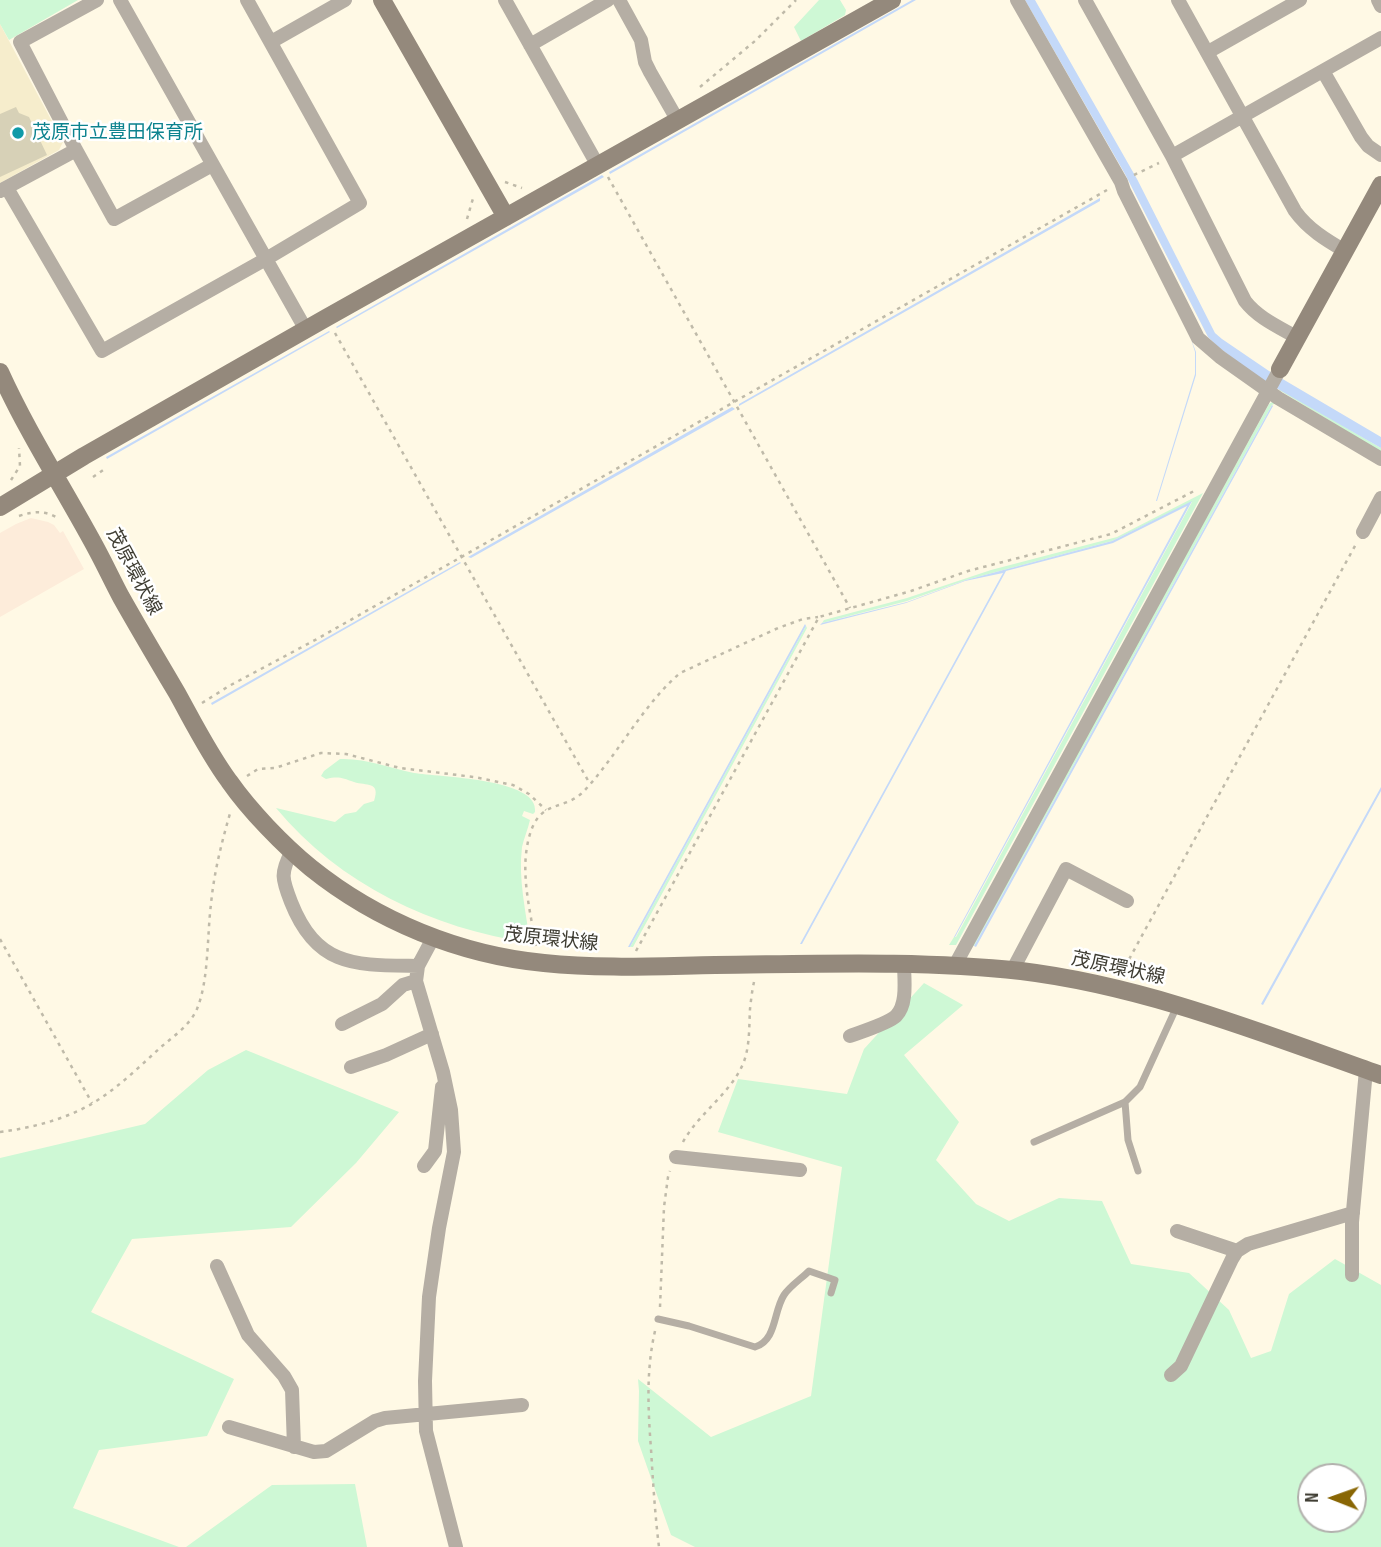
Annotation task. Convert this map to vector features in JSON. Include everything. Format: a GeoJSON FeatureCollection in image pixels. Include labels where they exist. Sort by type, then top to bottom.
{"type":"FeatureCollection","features":[{"type":"Feature","properties":{"kind":"main road"},"geometry":{"type":"LineString","coordinates":[[382,0],[506,217]]}},
{"type":"Feature","properties":{"kind":"main road"},"geometry":{"type":"LineString","coordinates":[[7,512],[55,474],[84,456],[892,0]]}},
{"type":"Feature","properties":{"kind":"main road"},"geometry":{"type":"LineString","coordinates":[[1280,369],[1381,185]]}},
{"type":"Feature","properties":{"kind":"main road","name":"茂原環状線"},"geometry":{"type":"LineString","coordinates":[[0,372],[119,593],[187,712],[235,788],[292,851],[313,869],[358,901],[407,927],[433,938],[486,953],[538,963],[623,967],[904,963],[1012,971],[1110,987],[1178,1004],[1373,1073]]}},
{"type":"Feature","properties":{"kind":"street"},"geometry":{"type":"LineString","coordinates":[[97,0],[20,42],[114,219],[212,165]]}},
{"type":"Feature","properties":{"kind":"street"},"geometry":{"type":"LineString","coordinates":[[120,0],[306,330]]}},
{"type":"Feature","properties":{"kind":"street"},"geometry":{"type":"LineString","coordinates":[[76,150],[3,190],[102,351],[266,260],[360,203],[247,0]]}},
{"type":"Feature","properties":{"kind":"street"},"geometry":{"type":"LineString","coordinates":[[271,42],[345,0]]}},
{"type":"Feature","properties":{"kind":"street"},"geometry":{"type":"LineString","coordinates":[[505,0],[599,164]]}},
{"type":"Feature","properties":{"kind":"street"},"geometry":{"type":"LineString","coordinates":[[530,45],[608,0]]}},
{"type":"Feature","properties":{"kind":"street"},"geometry":{"type":"LineString","coordinates":[[619,0],[641,40],[645,62],[678,121]]}},
{"type":"Feature","properties":{"kind":"street"},"geometry":{"type":"LineString","coordinates":[[1017,0],[1121,182],[1198,338],[1278,398],[1381,459]]}},
{"type":"Feature","properties":{"kind":"street"},"geometry":{"type":"LineString","coordinates":[[1085,0],[1172,156],[1245,301],[1261,317],[1297,338]]}},
{"type":"Feature","properties":{"kind":"street"},"geometry":{"type":"LineString","coordinates":[[1178,0],[1295,211],[1313,231],[1345,251]]}},
{"type":"Feature","properties":{"kind":"street"},"geometry":{"type":"LineString","coordinates":[[1378,0],[1381,6]]}},
{"type":"Feature","properties":{"kind":"street"},"geometry":{"type":"LineString","coordinates":[[1208,52],[1294,1]]}},
{"type":"Feature","properties":{"kind":"street"},"geometry":{"type":"LineString","coordinates":[[1172,156],[1381,38]]}},
{"type":"Feature","properties":{"kind":"street"},"geometry":{"type":"LineString","coordinates":[[1323,71],[1361,137],[1381,155]]}},
{"type":"Feature","properties":{"kind":"street"},"geometry":{"type":"LineString","coordinates":[[955,965],[1280,369]]}},
{"type":"Feature","properties":{"kind":"street"},"geometry":{"type":"LineString","coordinates":[[1363,532],[1380,503]]}},
{"type":"Feature","properties":{"kind":"street"},"geometry":{"type":"LineString","coordinates":[[292,851],[285,865],[283,880],[299,921],[315,943],[329,954],[354,963],[417,973]]}},
{"type":"Feature","properties":{"kind":"street"},"geometry":{"type":"LineString","coordinates":[[1012,971],[1066,869],[1127,901]]}},
{"type":"Feature","properties":{"kind":"street"},"geometry":{"type":"LineString","coordinates":[[342,1024],[382,1004],[417,973],[433,938]]}},
{"type":"Feature","properties":{"kind":"street"},"geometry":{"type":"LineString","coordinates":[[850,1036],[894,1018],[901,1008],[904,994],[904,963]]}},
{"type":"Feature","properties":{"kind":"street"},"geometry":{"type":"LineString","coordinates":[[417,973],[443,1072],[451,1111],[454,1152],[429,1297],[425,1381],[426,1431],[456,1547]]}},
{"type":"Feature","properties":{"kind":"street"},"geometry":{"type":"LineString","coordinates":[[351,1067],[432,1034]]}},
{"type":"Feature","properties":{"kind":"street"},"geometry":{"type":"LineString","coordinates":[[424,1166],[435,1151],[443,1072]]}},
{"type":"Feature","properties":{"kind":"street"},"geometry":{"type":"LineString","coordinates":[[1352,1275],[1353,1213],[1373,1073]]}},
{"type":"Feature","properties":{"kind":"street"},"geometry":{"type":"LineString","coordinates":[[676,1157],[800,1170]]}},
{"type":"Feature","properties":{"kind":"street"},"geometry":{"type":"LineString","coordinates":[[1171,1375],[1181,1366],[1237,1251],[1248,1244],[1353,1213]]}},
{"type":"Feature","properties":{"kind":"street"},"geometry":{"type":"LineString","coordinates":[[1177,1231],[1237,1251]]}},
{"type":"Feature","properties":{"kind":"street"},"geometry":{"type":"LineString","coordinates":[[217,1266],[248,1335],[284,1376],[292,1390],[294,1447]]}},
{"type":"Feature","properties":{"kind":"street"},"geometry":{"type":"LineString","coordinates":[[229,1427],[314,1452],[326,1451],[375,1421],[385,1418],[522,1405]]}},
{"type":"Feature","properties":{"kind":"lane"},"geometry":{"type":"LineString","coordinates":[[1034,1143],[1125,1101],[1140,1087],[1178,1004]]}},
{"type":"Feature","properties":{"kind":"lane"},"geometry":{"type":"LineString","coordinates":[[1125,1101],[1128,1140],[1138,1171]]}},
{"type":"Feature","properties":{"kind":"lane"},"geometry":{"type":"LineString","coordinates":[[658,1319],[689,1325],[755,1347],[763,1344],[770,1335],[784,1295],[809,1271],[835,1280],[831,1293]]}},
{"type":"Feature","properties":{"kind":"path"},"geometry":{"type":"LineString","coordinates":[[187,712],[1121,182],[1172,156]]}},
{"type":"Feature","properties":{"kind":"path"},"geometry":{"type":"LineString","coordinates":[[599,164],[850,608]]}},
{"type":"Feature","properties":{"kind":"path"},"geometry":{"type":"LineString","coordinates":[[467,222],[476,188]]}},
{"type":"Feature","properties":{"kind":"path"},"geometry":{"type":"LineString","coordinates":[[326,318],[590,784]]}},
{"type":"Feature","properties":{"kind":"path"},"geometry":{"type":"LineString","coordinates":[[11,480],[20,466],[16,439]]}},
{"type":"Feature","properties":{"kind":"path"},"geometry":{"type":"LineString","coordinates":[[93,477],[106,468]]}},
{"type":"Feature","properties":{"kind":"path"},"geometry":{"type":"LineString","coordinates":[[538,963],[526,876],[526,856],[536,820],[542,812],[569,802],[583,792],[643,713],[680,673],[803,619],[911,591],[968,571],[1111,534],[1218,480]]}},
{"type":"Feature","properties":{"kind":"path"},"geometry":{"type":"LineString","coordinates":[[7,512],[40,511],[51,513],[60,519]]}},
{"type":"Feature","properties":{"kind":"path"},"geometry":{"type":"LineString","coordinates":[[1110,987],[1122,973],[1363,532]]}},
{"type":"Feature","properties":{"kind":"path"},"geometry":{"type":"LineString","coordinates":[[623,967],[636,951],[819,617]]}},
{"type":"Feature","properties":{"kind":"path"},"geometry":{"type":"LineString","coordinates":[[0,1132],[40,1125],[92,1103],[134,1071],[192,1017],[204,975],[211,901],[235,788],[258,769],[282,767],[321,753],[346,754],[410,770],[513,785],[529,794],[546,810]]}},
{"type":"Feature","properties":{"kind":"path"},"geometry":{"type":"LineString","coordinates":[[0,939],[92,1103]]}},
{"type":"Feature","properties":{"kind":"path"},"geometry":{"type":"LineString","coordinates":[[659,1547],[647,1394],[658,1319],[668,1177],[696,1121],[729,1086],[743,1063],[749,1038],[756,965]]}},
{"type":"Feature","properties":{"kind":"shaded area"},"geometry":{"type":"Polygon","coordinates":[[[0,24],[63,142],[59,150],[0,183],[0,24]]]}},
{"type":"Feature","properties":{"kind":"shaded area"},"geometry":{"type":"Polygon","coordinates":[[[31,518],[54,525],[60,533],[63,531],[84,569],[0,617],[0,533],[31,518]]]}},
{"type":"Feature","properties":{"kind":"green space"},"geometry":{"type":"Polygon","coordinates":[[[0,0],[78,0],[9,40],[0,24],[0,0]]]}},
{"type":"Feature","properties":{"kind":"green space"},"geometry":{"type":"Polygon","coordinates":[[[819,0],[840,0],[846,10],[845,15],[801,41],[794,27],[819,0]]]}},
{"type":"Feature","properties":{"kind":"green space"},"geometry":{"type":"Polygon","coordinates":[[[1279,390],[1381,448],[1381,452],[1279,390]]]}},
{"type":"Feature","properties":{"kind":"green space"},"geometry":{"type":"Polygon","coordinates":[[[1276,403],[1272,405],[974,946],[971,946],[1269,404],[1276,403]]]}},
{"type":"Feature","properties":{"kind":"green space"},"geometry":{"type":"Polygon","coordinates":[[[1203,493],[956,945],[949,945],[956,937],[1192,502],[1112,541],[966,580],[907,601],[822,623],[824,620],[907,598],[991,570],[1117,537],[1203,493]]]}},
{"type":"Feature","properties":{"kind":"green space"},"geometry":{"type":"Polygon","coordinates":[[[806,626],[633,947],[630,947],[806,626]]]}},
{"type":"Feature","properties":{"kind":"green space"},"geometry":{"type":"Polygon","coordinates":[[[340,759],[368,762],[414,773],[485,781],[521,792],[532,801],[535,812],[533,814],[524,811],[522,816],[530,820],[521,859],[530,943],[458,926],[390,899],[359,881],[301,835],[276,808],[335,822],[345,814],[356,812],[364,804],[374,801],[374,787],[321,776],[340,759]]]}},
{"type":"Feature","properties":{"kind":"green space"},"geometry":{"type":"Polygon","coordinates":[[[924,983],[963,1005],[904,1055],[959,1122],[936,1160],[976,1204],[1009,1221],[1059,1198],[1102,1201],[1131,1264],[1189,1273],[1229,1310],[1251,1358],[1271,1351],[1289,1294],[1335,1259],[1381,1285],[1381,1547],[695,1547],[671,1535],[638,1441],[638,1379],[711,1437],[811,1396],[842,1167],[718,1132],[738,1079],[847,1094],[864,1049],[924,983]]]}},
{"type":"Feature","properties":{"kind":"green space"},"geometry":{"type":"Polygon","coordinates":[[[246,1050],[399,1112],[356,1163],[291,1227],[132,1239],[91,1312],[234,1379],[207,1436],[99,1450],[73,1508],[179,1547],[0,1547],[0,1158],[145,1124],[208,1070],[246,1050]]]}},
{"type":"Feature","properties":{"kind":"green space"},"geometry":{"type":"Polygon","coordinates":[[[355,1484],[367,1547],[186,1547],[272,1485],[355,1484]]]}},
{"type":"Feature","properties":{"kind":"water"},"geometry":{"type":"Polygon","coordinates":[[[916,0],[610,174],[609,172],[916,0]]]}},
{"type":"Feature","properties":{"kind":"water"},"geometry":{"type":"Polygon","coordinates":[[[1025,0],[1035,0],[1137,179],[1215,333],[1269,371],[1381,437],[1381,448],[1264,381],[1208,337],[1125,174],[1025,0]]]}},
{"type":"Feature","properties":{"kind":"water"},"geometry":{"type":"Polygon","coordinates":[[[602,175],[604,177],[336,327],[602,175]]]}},
{"type":"Feature","properties":{"kind":"water"},"geometry":{"type":"Polygon","coordinates":[[[1100,198],[1100,201],[739,406],[739,404],[1100,198]]]}},
{"type":"Feature","properties":{"kind":"water"},"geometry":{"type":"Polygon","coordinates":[[[330,332],[107,459],[106,457],[330,332]]]}},
{"type":"Feature","properties":{"kind":"water"},"geometry":{"type":"Polygon","coordinates":[[[1191,339],[1196,352],[1196,375],[1156,501],[1195,374],[1195,352],[1191,339]]]}},
{"type":"Feature","properties":{"kind":"water"},"geometry":{"type":"Polygon","coordinates":[[[1272,405],[976,947],[974,946],[1272,405]]]}},
{"type":"Feature","properties":{"kind":"water"},"geometry":{"type":"Polygon","coordinates":[[[732,407],[735,409],[471,558],[468,557],[732,407]]]}},
{"type":"Feature","properties":{"kind":"water"},"geometry":{"type":"Polygon","coordinates":[[[1192,501],[955,937],[1187,506],[1113,543],[1006,571],[800,944],[1003,573],[965,581],[906,603],[820,625],[907,602],[966,580],[1112,541],[1192,501]]]}},
{"type":"Feature","properties":{"kind":"water"},"geometry":{"type":"Polygon","coordinates":[[[461,563],[212,705],[211,703],[461,563]]]}},
{"type":"Feature","properties":{"kind":"water"},"geometry":{"type":"Polygon","coordinates":[[[805,624],[806,626],[628,947],[805,624]]]}},
{"type":"Feature","properties":{"kind":"water"},"geometry":{"type":"Polygon","coordinates":[[[1381,787],[1263,1005],[1261,1004],[1381,787]]]}},
{"type":"Feature","properties":{"kind":"building","name":"茂原市立豊田保育所"},"geometry":{"type":"Polygon","coordinates":[[[16,107],[19,113],[29,117],[47,155],[0,177],[0,114],[16,107]]]}},
{"type":"Feature","properties":{"kind":"place","name":"茂原市立豊田保育所"},"geometry":{"type":"Point","coordinates":[18,133]}}]}
